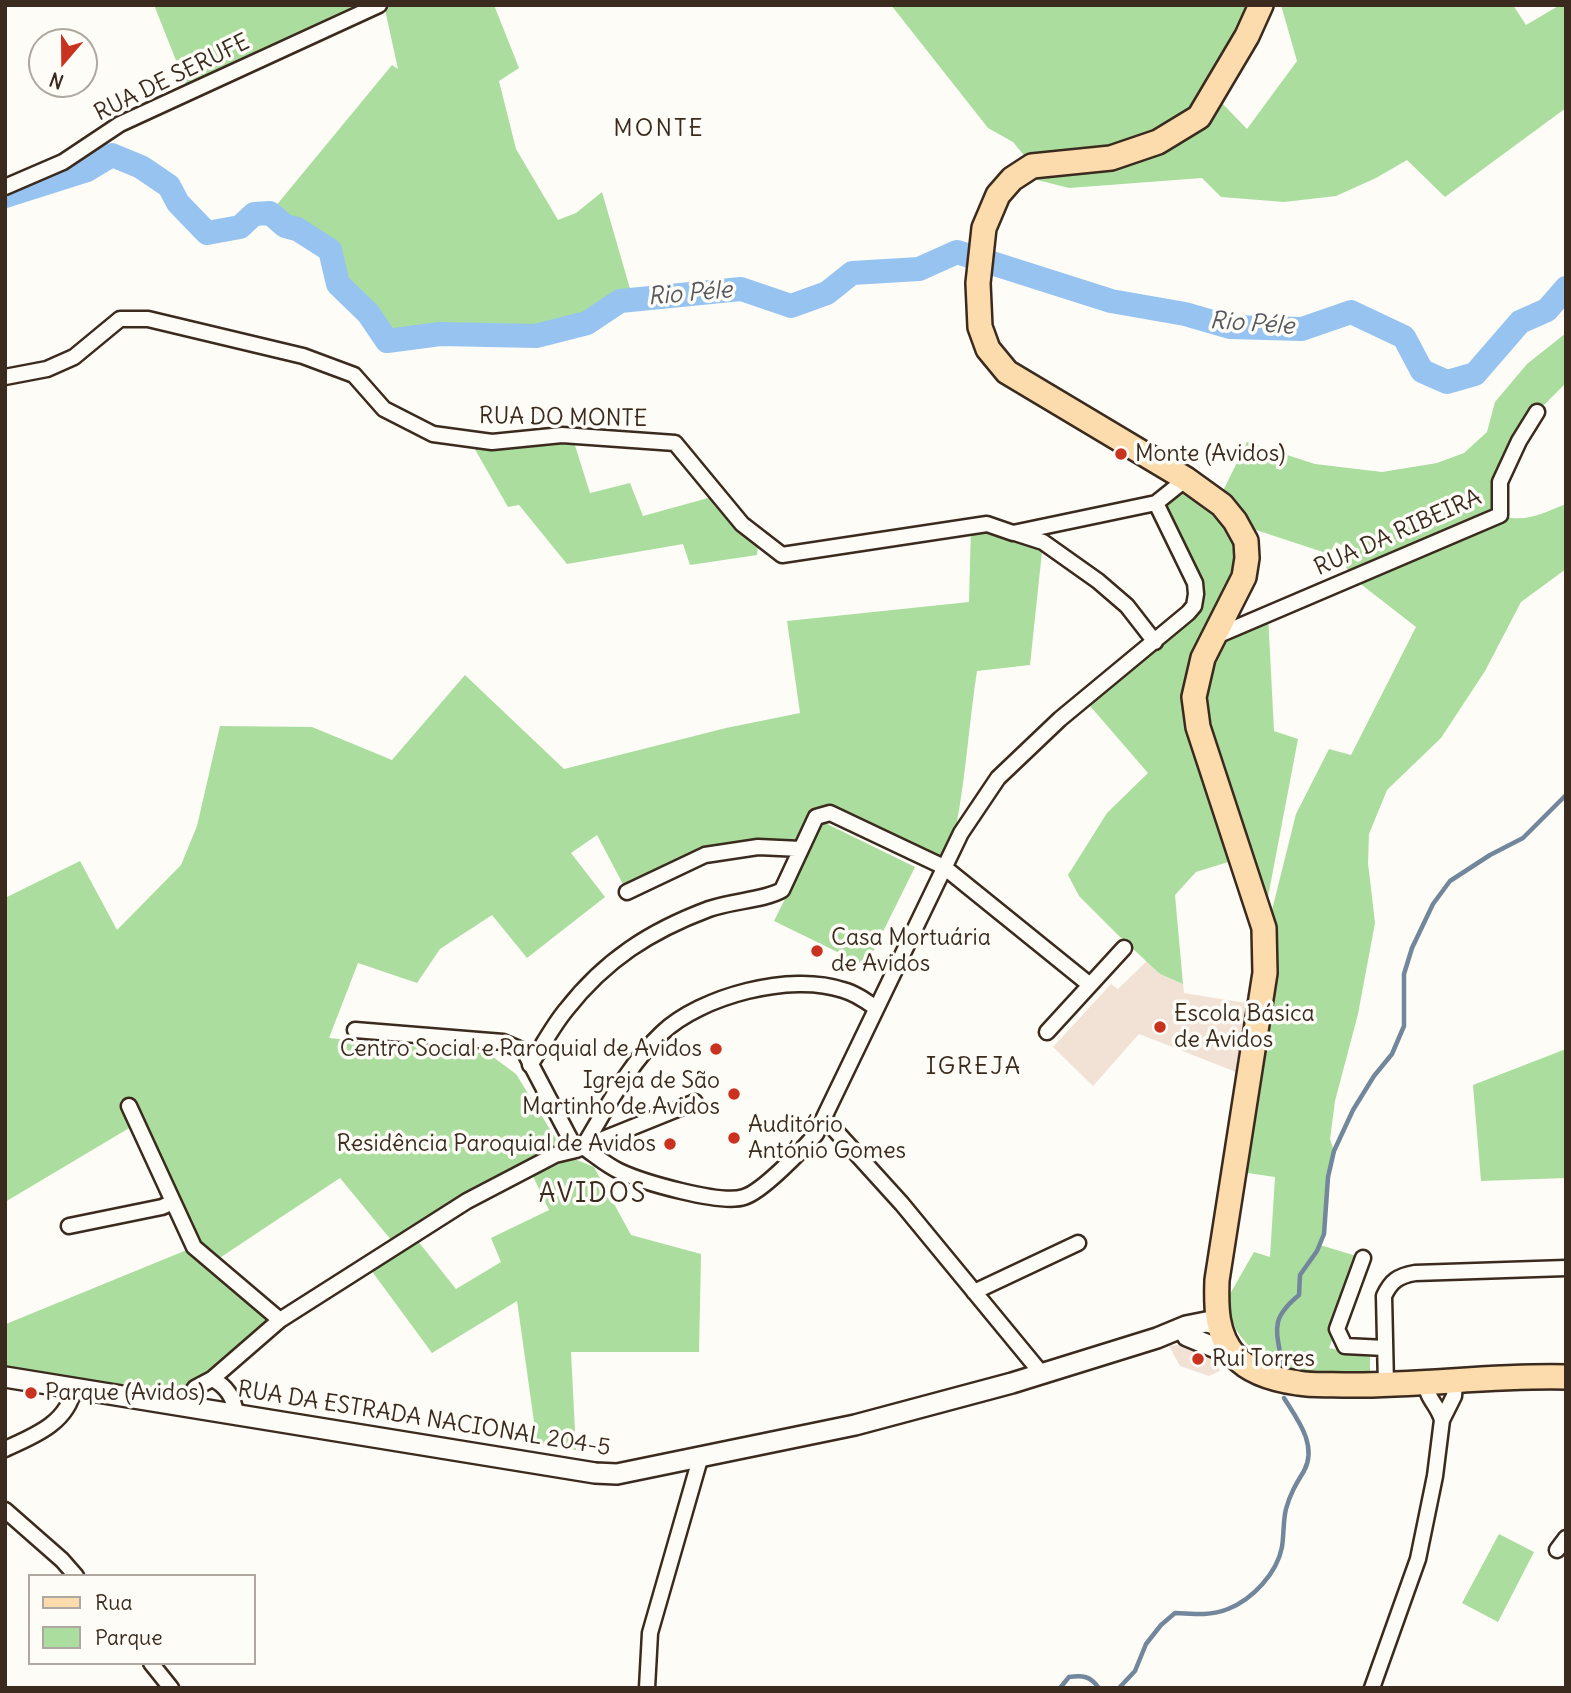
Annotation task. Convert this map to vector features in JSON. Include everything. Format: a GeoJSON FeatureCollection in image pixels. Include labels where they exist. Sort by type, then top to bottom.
{"type":"FeatureCollection","features":[{"type":"Feature","properties":{"kind":"main road"},"geometry":{"type":"LineString","coordinates":[[1235,1356],[1219,1325],[1216,1306],[1217,1280],[1265,973],[1266,950],[1264,928],[1198,727],[1194,697],[1203,658],[1244,577],[1246,541],[1222,505],[1186,479],[1007,372],[988,349],[980,327],[978,283],[984,228],[998,195],[1012,179],[1032,166],[1111,159],[1158,142],[1199,117],[1247,36],[1261,5]]}},
{"type":"Feature","properties":{"kind":"main road"},"geometry":{"type":"LineString","coordinates":[[1186,1331],[1217,1280]]}},
{"type":"Feature","properties":{"kind":"main road"},"geometry":{"type":"LineString","coordinates":[[1186,1331],[1206,1322],[1219,1325]]}},
{"type":"Feature","properties":{"kind":"main road"},"geometry":{"type":"LineString","coordinates":[[1186,1331],[1235,1356],[1261,1373],[1299,1384],[1386,1385],[1566,1377]]}},
{"type":"Feature","properties":{"kind":"main road","name":"RUA DA ESTRADA NACIONAL 204-5"},"geometry":{"type":"LineString","coordinates":[[5,1377],[595,1474],[634,1472],[855,1425],[1186,1331]]}},
{"type":"Feature","properties":{"kind":"street","name":"RUA DE SERUFE"},"geometry":{"type":"LineString","coordinates":[[5,187],[64,162],[120,124],[379,5]]}},
{"type":"Feature","properties":{"kind":"street","name":"RUA DO MONTE"},"geometry":{"type":"LineString","coordinates":[[5,377],[47,369],[74,357],[120,319],[148,319],[303,356],[354,375],[384,409],[433,434],[492,442],[562,435],[675,443],[742,524],[782,555],[987,524],[1013,533],[1156,503],[1186,479]]}},
{"type":"Feature","properties":{"kind":"street","name":"RUA DA RIBEIRA"},"geometry":{"type":"LineString","coordinates":[[1213,638],[1500,515],[1500,482],[1518,441],[1537,412]]}},
{"type":"Feature","properties":{"kind":"street"},"geometry":{"type":"LineString","coordinates":[[355,1030],[503,1042],[524,1051],[580,1149],[618,1171],[652,1183],[728,1199],[744,1198],[755,1192],[816,1134],[961,833],[998,778],[1060,719],[1155,642],[1194,606],[1195,583],[1156,503]]}},
{"type":"Feature","properties":{"kind":"street"},"geometry":{"type":"LineString","coordinates":[[1013,533],[1043,542],[1098,581],[1127,606],[1155,642]]}},
{"type":"Feature","properties":{"kind":"street"},"geometry":{"type":"LineString","coordinates":[[530,1065],[564,1012],[587,985],[629,948],[683,919],[712,908],[733,901],[773,895],[782,890],[816,817],[830,813],[944,867],[1090,985]]}},
{"type":"Feature","properties":{"kind":"street"},"geometry":{"type":"LineString","coordinates":[[627,891],[705,855],[758,847],[801,849]]}},
{"type":"Feature","properties":{"kind":"street"},"geometry":{"type":"LineString","coordinates":[[1046,1032],[1124,948]]}},
{"type":"Feature","properties":{"kind":"street"},"geometry":{"type":"LineString","coordinates":[[580,1149],[633,1067],[663,1033],[691,1012],[714,1001],[769,987],[800,984],[842,989],[876,1008]]}},
{"type":"Feature","properties":{"kind":"street"},"geometry":{"type":"LineString","coordinates":[[183,1405],[195,1388],[212,1379],[280,1320],[467,1201],[555,1155],[580,1149],[695,1102]]}},
{"type":"Feature","properties":{"kind":"street"},"geometry":{"type":"LineString","coordinates":[[129,1106],[194,1247],[280,1320]]}},
{"type":"Feature","properties":{"kind":"street"},"geometry":{"type":"LineString","coordinates":[[824,1118],[902,1204],[1041,1374]]}},
{"type":"Feature","properties":{"kind":"street"},"geometry":{"type":"LineString","coordinates":[[69,1226],[162,1207],[173,1202]]}},
{"type":"Feature","properties":{"kind":"street"},"geometry":{"type":"LineString","coordinates":[[974,1292],[1078,1243]]}},
{"type":"Feature","properties":{"kind":"street"},"geometry":{"type":"LineString","coordinates":[[1363,1258],[1337,1329],[1345,1346],[1385,1348]]}},
{"type":"Feature","properties":{"kind":"street"},"geometry":{"type":"LineString","coordinates":[[1386,1385],[1384,1296],[1390,1283],[1402,1275],[1566,1268]]}},
{"type":"Feature","properties":{"kind":"street"},"geometry":{"type":"LineString","coordinates":[[212,1379],[223,1385],[233,1399],[236,1414]]}},
{"type":"Feature","properties":{"kind":"street"},"geometry":{"type":"LineString","coordinates":[[1372,1688],[1418,1559],[1435,1476],[1442,1420],[1454,1396],[1455,1382]]}},
{"type":"Feature","properties":{"kind":"street"},"geometry":{"type":"LineString","coordinates":[[1426,1383],[1427,1396],[1438,1409],[1442,1420]]}},
{"type":"Feature","properties":{"kind":"street"},"geometry":{"type":"LineString","coordinates":[[5,1449],[42,1432],[54,1423],[66,1410],[75,1388]]}},
{"type":"Feature","properties":{"kind":"street"},"geometry":{"type":"LineString","coordinates":[[647,1688],[650,1633],[700,1459]]}},
{"type":"Feature","properties":{"kind":"street"},"geometry":{"type":"LineString","coordinates":[[5,1510],[74,1574]]}},
{"type":"Feature","properties":{"kind":"street"},"geometry":{"type":"LineString","coordinates":[[1557,1550],[1566,1538]]}},
{"type":"Feature","properties":{"kind":"street"},"geometry":{"type":"LineString","coordinates":[[153,1665],[172,1688]]}},
{"type":"Feature","properties":{"kind":"shaded area","name":"Escola Básica de Avidos"},"geometry":{"type":"Polygon","coordinates":[[[1147,961],[1160,974],[1183,984],[1184,993],[1252,1004],[1241,1074],[1139,1034],[1093,1086],[1053,1047],[1111,984],[1118,989],[1147,961]]]}},
{"type":"Feature","properties":{"kind":"shaded area"},"geometry":{"type":"Polygon","coordinates":[[[1183,1344],[1215,1358],[1220,1371],[1209,1376],[1180,1366],[1169,1346],[1183,1344]]]}},
{"type":"Feature","properties":{"kind":"green space"},"geometry":{"type":"Polygon","coordinates":[[[154,5],[379,5],[189,93],[154,5]]]}},
{"type":"Feature","properties":{"kind":"green space"},"geometry":{"type":"Polygon","coordinates":[[[384,5],[494,5],[519,68],[499,81],[516,149],[558,220],[576,213],[602,192],[633,299],[620,301],[587,323],[536,336],[440,334],[387,341],[368,313],[338,284],[330,250],[297,229],[285,226],[270,213],[392,65],[398,69],[384,5]]]}},
{"type":"Feature","properties":{"kind":"green space"},"geometry":{"type":"Polygon","coordinates":[[[891,5],[1261,5],[1217,98],[1247,129],[1297,61],[1281,5],[1513,5],[1526,25],[1560,5],[1566,5],[1566,108],[1445,197],[1407,160],[1336,196],[1284,202],[1221,197],[1202,178],[1069,188],[1026,177],[1032,165],[1013,142],[988,128],[891,5]]]}},
{"type":"Feature","properties":{"kind":"green space"},"geometry":{"type":"Polygon","coordinates":[[[1566,333],[1566,383],[1537,412],[1500,482],[1500,515],[1525,518],[1566,504],[1566,569],[1521,602],[1485,671],[1441,738],[1387,790],[1369,834],[1368,863],[1375,923],[1358,1014],[1335,1101],[1330,1139],[1334,1151],[1328,1177],[1324,1234],[1320,1245],[1363,1258],[1329,1348],[1370,1357],[1370,1373],[1333,1374],[1296,1370],[1263,1357],[1249,1346],[1235,1328],[1226,1301],[1254,1252],[1270,1257],[1275,1177],[1241,1172],[1271,914],[1296,814],[1329,749],[1351,755],[1416,627],[1353,578],[1346,567],[1355,553],[1336,542],[1329,554],[1253,529],[1221,495],[1247,442],[1315,464],[1382,472],[1437,463],[1464,453],[1487,432],[1495,402],[1527,364],[1566,333]]]}},
{"type":"Feature","properties":{"kind":"green space"},"geometry":{"type":"Polygon","coordinates":[[[572,436],[590,493],[630,483],[643,516],[719,495],[759,536],[757,555],[690,565],[683,544],[567,564],[519,505],[508,507],[469,439],[572,436]]]}},
{"type":"Feature","properties":{"kind":"green space"},"geometry":{"type":"Polygon","coordinates":[[[1186,479],[1246,541],[1194,697],[1241,858],[1196,872],[1175,895],[1183,984],[1160,974],[1119,936],[1079,896],[1068,875],[1107,813],[1148,773],[1084,699],[1155,642],[1196,594],[1156,503],[1186,479]]]}},
{"type":"Feature","properties":{"kind":"green space"},"geometry":{"type":"Polygon","coordinates":[[[971,527],[1043,542],[1030,665],[977,671],[956,827],[961,833],[944,867],[829,813],[816,817],[803,846],[705,851],[625,888],[597,835],[571,853],[605,897],[527,958],[492,915],[440,949],[417,983],[358,963],[329,1038],[489,1054],[516,1074],[559,1144],[396,1246],[340,1178],[212,1263],[280,1320],[183,1405],[5,1377],[6,1324],[194,1247],[136,1124],[5,1202],[5,898],[80,861],[117,930],[181,865],[197,826],[220,726],[312,727],[392,760],[465,675],[564,769],[726,728],[800,713],[787,621],[969,602],[971,527]]]}},
{"type":"Feature","properties":{"kind":"green space"},"geometry":{"type":"Polygon","coordinates":[[[1268,614],[1274,731],[1298,739],[1268,897],[1261,897],[1206,712],[1206,678],[1222,638],[1268,614]]]}},
{"type":"Feature","properties":{"kind":"green space"},"geometry":{"type":"Polygon","coordinates":[[[823,822],[915,867],[866,966],[774,921],[823,822]]]}},
{"type":"Feature","properties":{"kind":"green space"},"geometry":{"type":"Polygon","coordinates":[[[1566,1049],[1566,1178],[1481,1181],[1473,1085],[1566,1049]]]}},
{"type":"Feature","properties":{"kind":"green space"},"geometry":{"type":"Polygon","coordinates":[[[572,1158],[594,1167],[631,1235],[701,1254],[699,1352],[571,1352],[576,1450],[537,1443],[517,1301],[432,1353],[371,1270],[417,1240],[456,1289],[501,1262],[491,1238],[549,1210],[533,1176],[572,1158]]]}},
{"type":"Feature","properties":{"kind":"green space"},"geometry":{"type":"Polygon","coordinates":[[[1499,1534],[1534,1552],[1498,1622],[1462,1603],[1499,1534]]]}},
{"type":"Feature","properties":{"kind":"waterway","name":"Rio Péle"},"geometry":{"type":"LineString","coordinates":[[5,196],[87,170],[112,155],[141,167],[169,186],[178,203],[207,233],[240,227],[254,214],[270,213],[285,226],[297,229],[330,250],[338,284],[368,313],[387,341],[440,334],[536,336],[587,323],[620,301],[741,289],[791,306],[827,293],[852,273],[919,269],[957,252],[1111,301],[1185,314],[1230,327],[1302,329],[1351,312],[1404,337],[1422,371],[1447,382],[1475,374],[1520,322],[1547,310],[1566,288]]}},
{"type":"Feature","properties":{"kind":"waterway"},"geometry":{"type":"LineString","coordinates":[[1282,1363],[1277,1333],[1279,1318],[1299,1295],[1300,1275],[1317,1251],[1324,1234],[1328,1177],[1334,1151],[1353,1110],[1374,1076],[1392,1054],[1404,1026],[1404,974],[1412,948],[1433,904],[1450,881],[1490,855],[1523,838],[1566,795]]}},
{"type":"Feature","properties":{"kind":"waterway"},"geometry":{"type":"LineString","coordinates":[[1119,1688],[1135,1671],[1146,1644],[1175,1613],[1208,1614],[1237,1605],[1255,1592],[1275,1566],[1282,1547],[1286,1509],[1304,1471],[1309,1452],[1300,1423],[1284,1398]]}},
{"type":"Feature","properties":{"kind":"waterway"},"geometry":{"type":"LineString","coordinates":[[1060,1688],[1069,1677],[1078,1676],[1086,1677],[1099,1688]]}},
{"type":"Feature","properties":{"kind":"place","name":"Monte (Avidos)"},"geometry":{"type":"Point","coordinates":[1121,454]}},
{"type":"Feature","properties":{"kind":"place","name":"Casa Mortuária de Avidos"},"geometry":{"type":"Point","coordinates":[817,951]}},
{"type":"Feature","properties":{"kind":"place","name":"Escola Básica de Avidos"},"geometry":{"type":"Point","coordinates":[1160,1027]}},
{"type":"Feature","properties":{"kind":"place","name":"Centro Social e Paroquial de Avidos"},"geometry":{"type":"Point","coordinates":[716,1049]}},
{"type":"Feature","properties":{"kind":"place","name":"Igreja de São Martinho de Avidos"},"geometry":{"type":"Point","coordinates":[734,1094]}},
{"type":"Feature","properties":{"kind":"place","name":"Auditório António Gomes"},"geometry":{"type":"Point","coordinates":[734,1138]}},
{"type":"Feature","properties":{"kind":"place","name":"Residência Paroquial de Avidos"},"geometry":{"type":"Point","coordinates":[670,1144]}},
{"type":"Feature","properties":{"kind":"place","name":"Rui Torres"},"geometry":{"type":"Point","coordinates":[1198,1359]}},
{"type":"Feature","properties":{"kind":"place","name":"Parque (Avidos)"},"geometry":{"type":"Point","coordinates":[31,1393]}},
{"type":"Feature","properties":{"kind":"district","name":"MONTE"},"geometry":{"type":"Point","coordinates":[659,129]}},
{"type":"Feature","properties":{"kind":"district","name":"IGREJA"},"geometry":{"type":"Point","coordinates":[974,1067]}},
{"type":"Feature","properties":{"kind":"district","name":"AVIDOS"},"geometry":{"type":"Point","coordinates":[593,1195]}}]}
